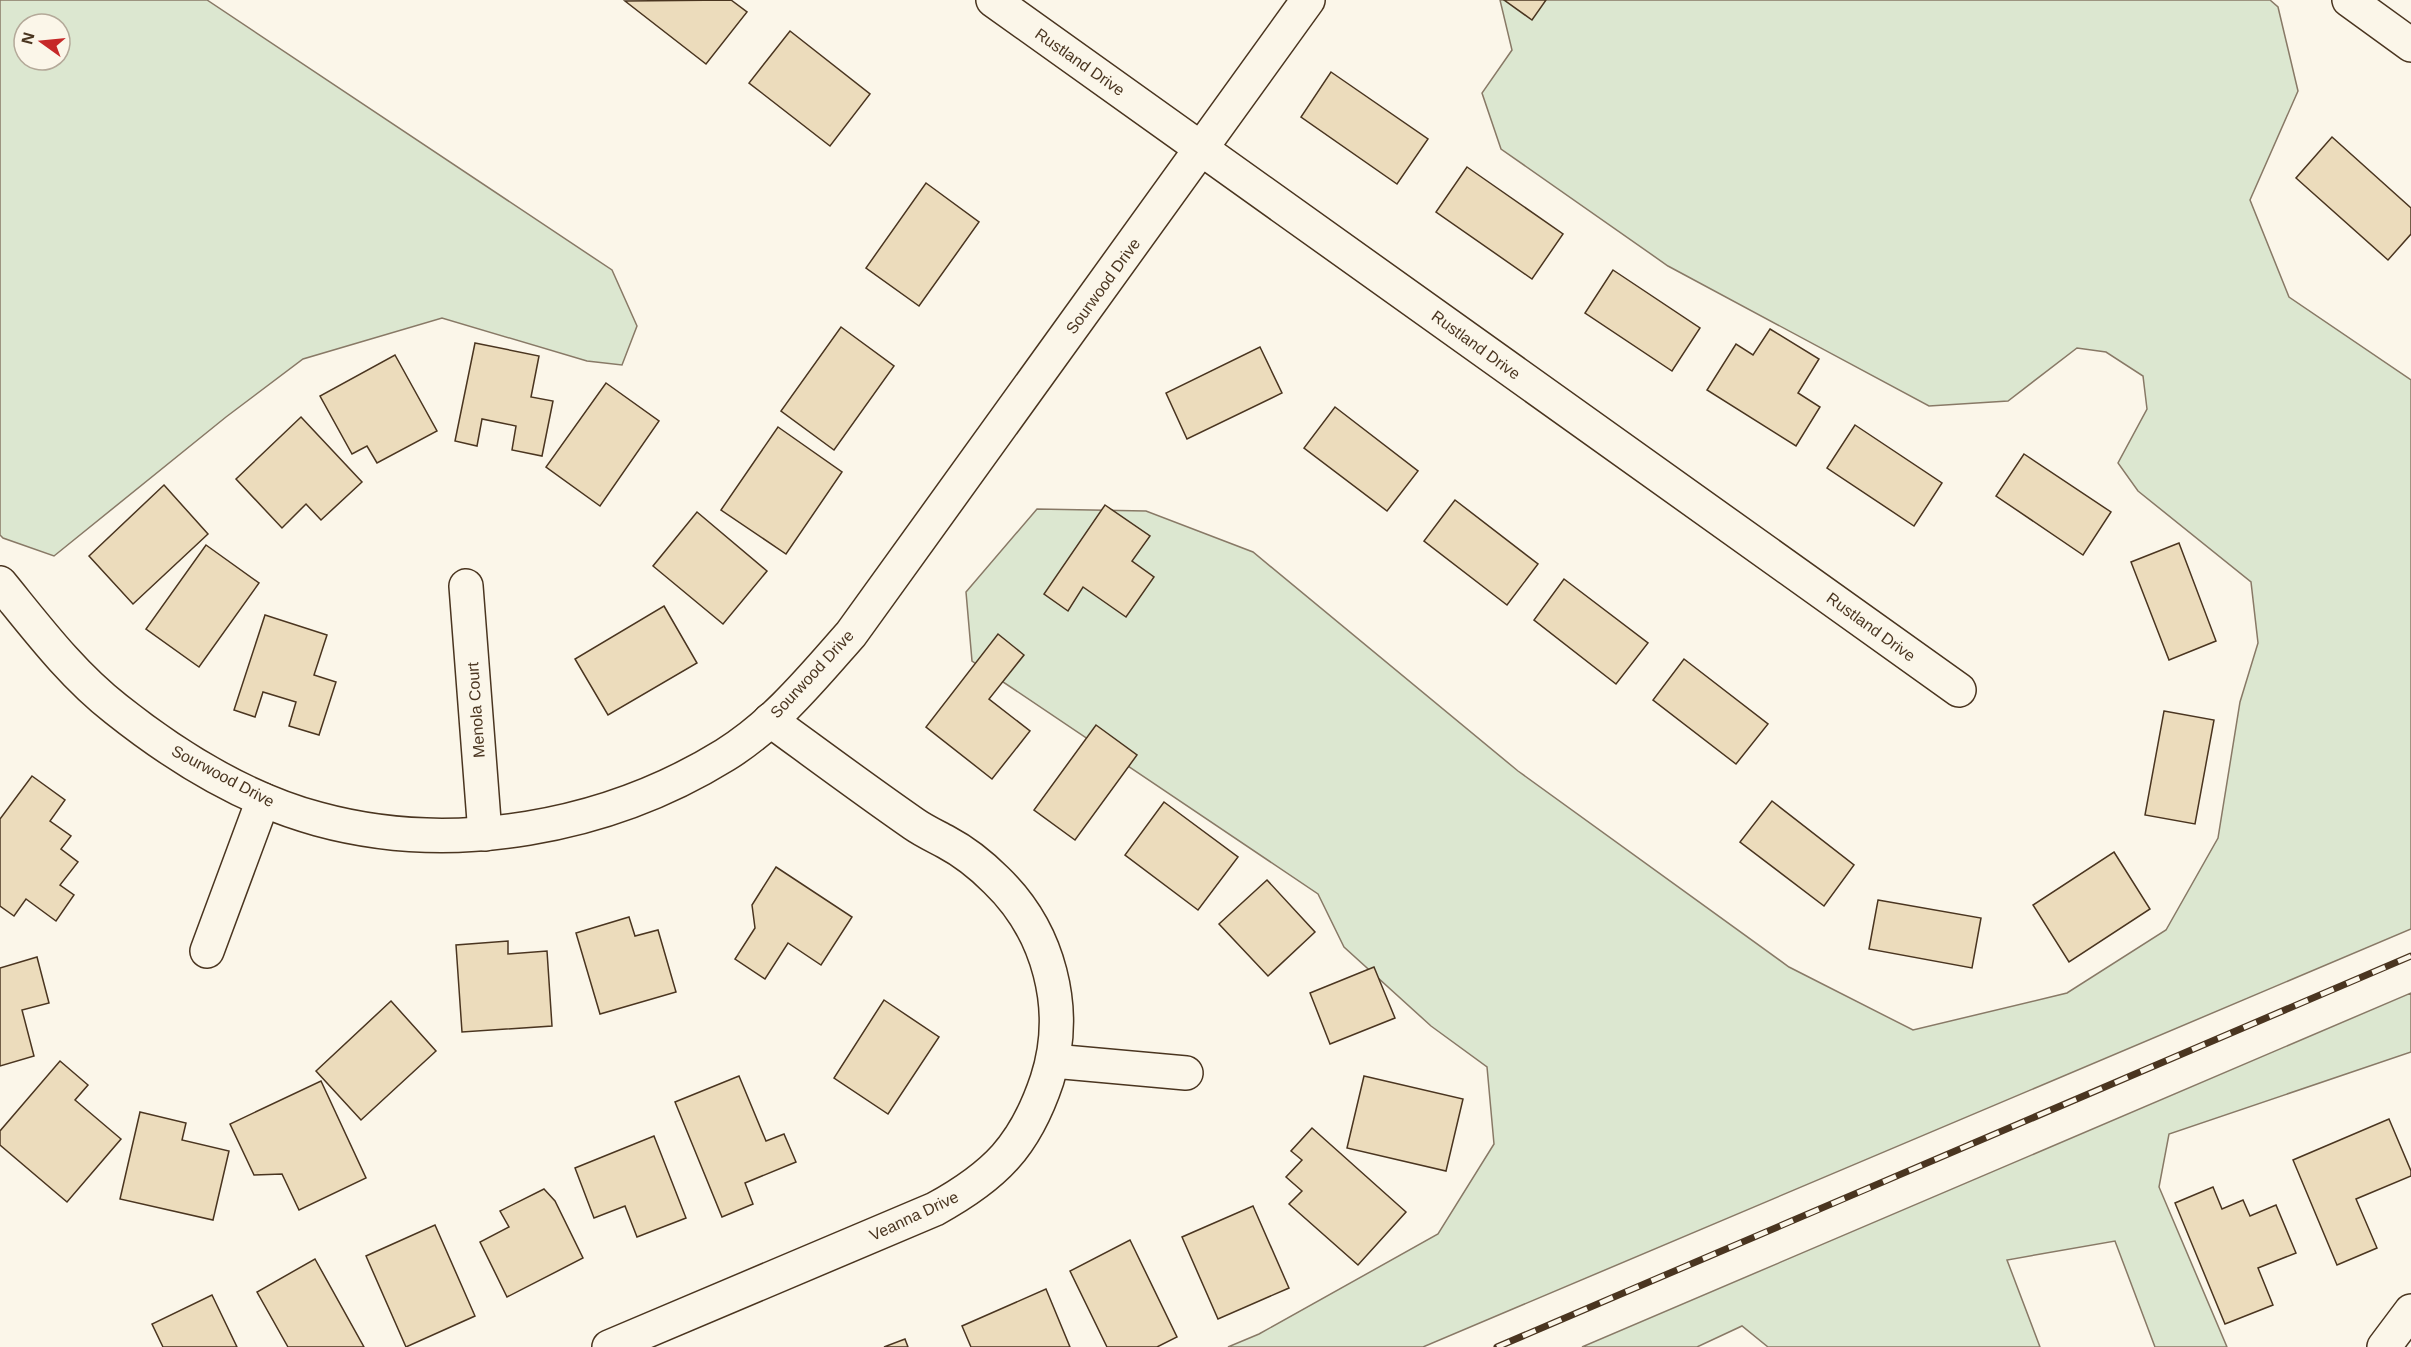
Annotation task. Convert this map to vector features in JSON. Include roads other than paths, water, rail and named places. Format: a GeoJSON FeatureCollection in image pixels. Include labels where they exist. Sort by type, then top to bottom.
{"type":"FeatureCollection","features":[{"type":"Feature","properties":{"kind":"street","name":"Rustland Drive"},"geometry":{"type":"LineString","coordinates":[[993,0],[1959,690]]}},
{"type":"Feature","properties":{"kind":"street","name":"Sourwood Drive"},"geometry":{"type":"LineString","coordinates":[[0,584],[72,669],[114,708],[186,760],[263,800],[317,819],[374,831],[432,836],[485,834],[538,826],[594,813],[676,783],[726,754],[770,720],[794,699],[851,634],[1308,0]]}},
{"type":"Feature","properties":{"kind":"street"},"geometry":{"type":"LineString","coordinates":[[2349,0],[2411,45]]}},
{"type":"Feature","properties":{"kind":"street","name":"Menola Court"},"geometry":{"type":"LineString","coordinates":[[466,586],[485,834]]}},
{"type":"Feature","properties":{"kind":"street","name":"Veanna Drive"},"geometry":{"type":"LineString","coordinates":[[609,1347],[935,1209],[961,1195],[984,1179],[1005,1159],[1023,1135],[1037,1110],[1053,1061],[1056,1006],[1052,978],[1044,950],[1031,924],[1014,900],[995,879],[948,843],[916,826],[770,720]]}},
{"type":"Feature","properties":{"kind":"street"},"geometry":{"type":"LineString","coordinates":[[207,951],[263,800]]}},
{"type":"Feature","properties":{"kind":"street"},"geometry":{"type":"LineString","coordinates":[[1053,1061],[1186,1073]]}},
{"type":"Feature","properties":{"kind":"street"},"geometry":{"type":"LineString","coordinates":[[2384,1347],[2411,1311]]}},
{"type":"Feature","properties":{"kind":"railway"},"geometry":{"type":"LineString","coordinates":[[1497,1347],[2411,956]]}}]}
